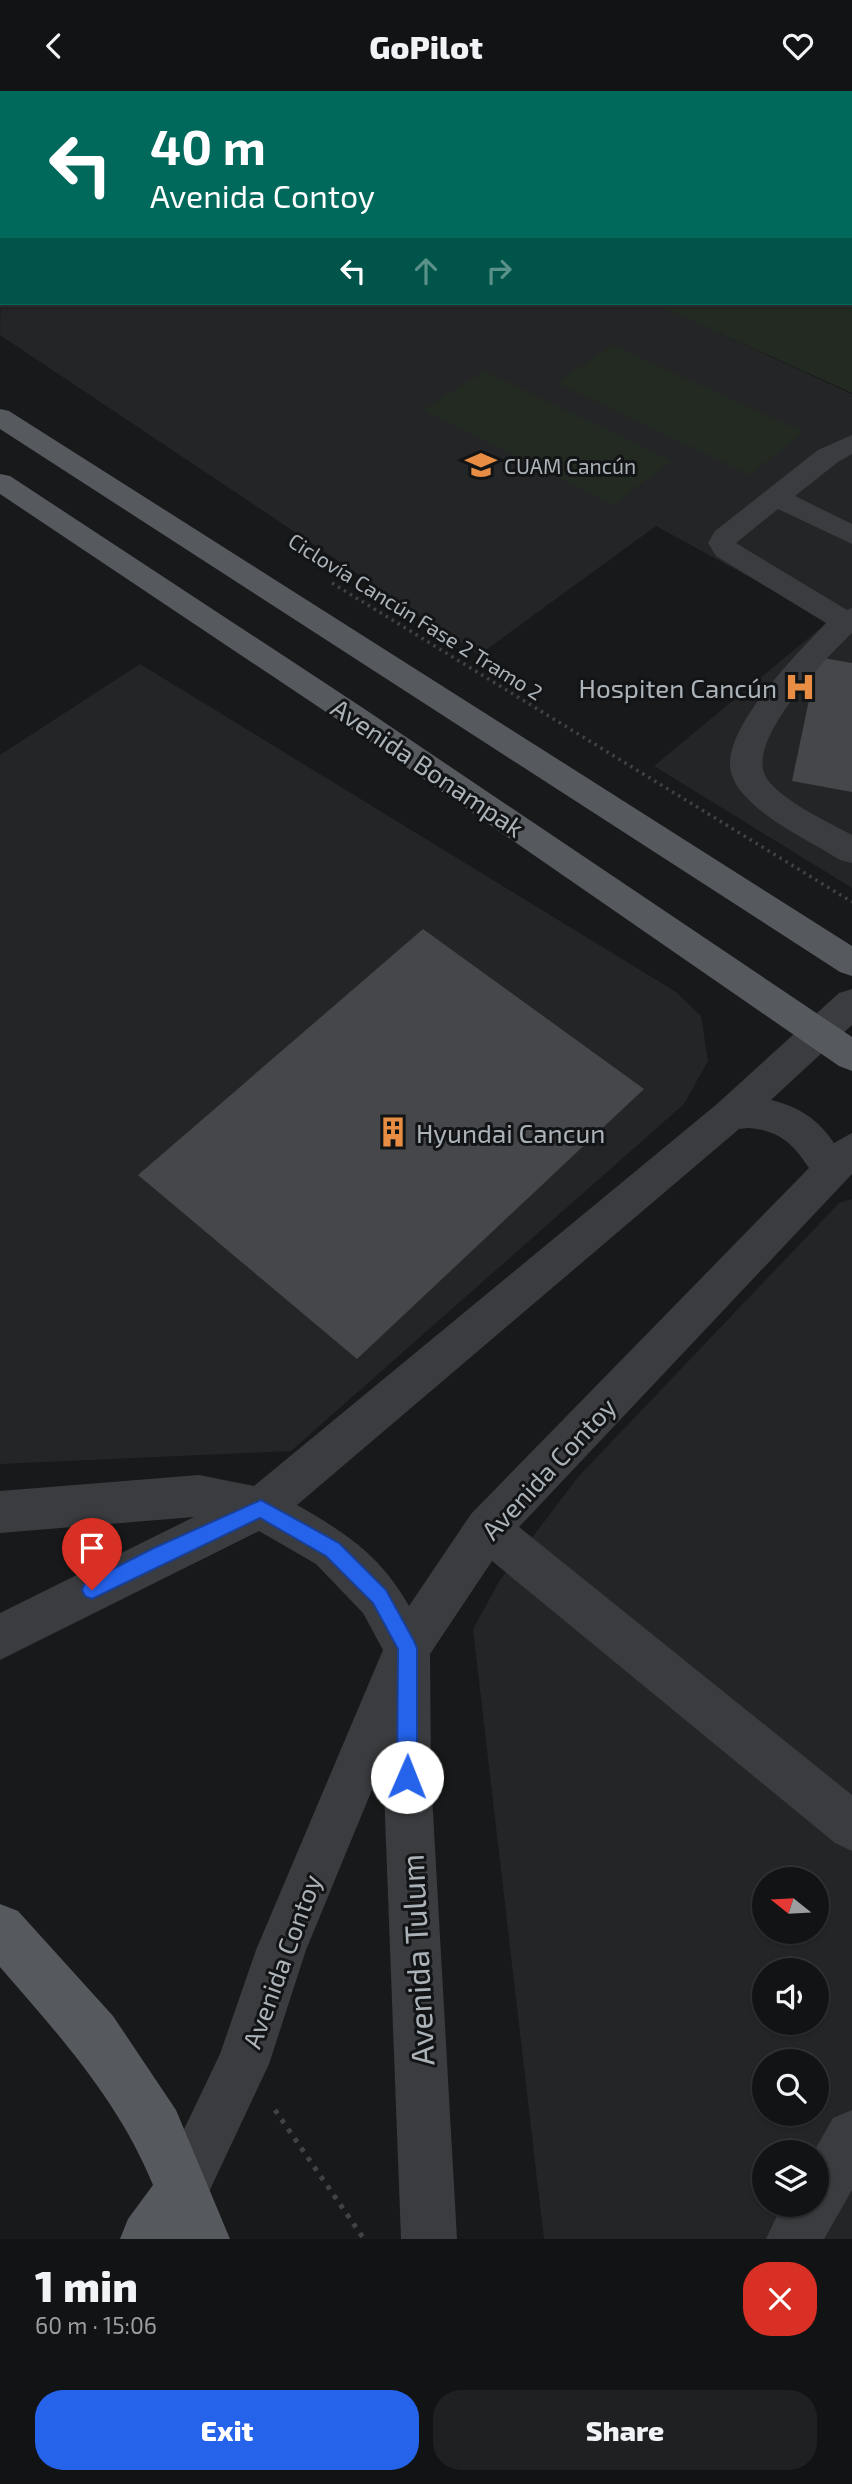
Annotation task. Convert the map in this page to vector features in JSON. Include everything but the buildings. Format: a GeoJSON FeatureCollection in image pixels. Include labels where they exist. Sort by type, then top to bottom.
{"type":"FeatureCollection","features":[{"type":"Feature","properties":{"kind":"main road"},"geometry":{"type":"LineString","coordinates":[[0,417],[852,963]]}},
{"type":"Feature","properties":{"kind":"main road","name":"Avenida Bonampak"},"geometry":{"type":"LineString","coordinates":[[0,482],[363,723],[852,1056]]}},
{"type":"Feature","properties":{"kind":"main road"},"geometry":{"type":"LineString","coordinates":[[0,1929],[94,2035],[157,2129],[191,2215],[148,2239]]}},
{"type":"Feature","properties":{"kind":"street"},"geometry":{"type":"LineString","coordinates":[[852,443],[828,456],[725,537],[722,543],[726,550],[849,620],[789,683],[759,724],[746,760],[750,780],[763,795],[852,851]]}},
{"type":"Feature","properties":{"kind":"street"},"geometry":{"type":"LineString","coordinates":[[0,489],[43,510]]}},
{"type":"Feature","properties":{"kind":"street"},"geometry":{"type":"LineString","coordinates":[[777,498],[852,535]]}},
{"type":"Feature","properties":{"kind":"street"},"geometry":{"type":"LineString","coordinates":[[0,1637],[160,1555],[261,1508],[730,1115],[852,1003]]}},
{"type":"Feature","properties":{"kind":"street"},"geometry":{"type":"LineString","coordinates":[[730,1115],[760,1113],[794,1124],[820,1148],[841,1161]]}},
{"type":"Feature","properties":{"kind":"street","name":"Avenida Contoy"},"geometry":{"type":"LineString","coordinates":[[191,2215],[281,1950],[407,1648],[486,1529],[841,1161]]}},
{"type":"Feature","properties":{"kind":"street","name":"Avenida Tulum"},"geometry":{"type":"LineString","coordinates":[[0,1511],[21,1512],[200,1496],[261,1508],[332,1549],[379,1597],[407,1648],[407,1777],[429,2239]]}},
{"type":"Feature","properties":{"kind":"street"},"geometry":{"type":"LineString","coordinates":[[486,1529],[852,1826]]}},
{"type":"Feature","properties":{"kind":"street"},"geometry":{"type":"LineString","coordinates":[[829,2177],[852,2137]]}},
{"type":"Feature","properties":{"kind":"street"},"geometry":{"type":"LineString","coordinates":[[794,2239],[806,2217]]}},
{"type":"Feature","properties":{"kind":"path","name":"Ciclovía Cancún Fase 2 Tramo 2"},"geometry":{"type":"LineString","coordinates":[[331,582],[852,902]]}},
{"type":"Feature","properties":{"kind":"path"},"geometry":{"type":"LineString","coordinates":[[243,2064],[364,2239]]}},
{"type":"Feature","properties":{"kind":"shaded area","name":"CUAM Cancún"},"geometry":{"type":"Polygon","coordinates":[[[1,305],[658,305],[852,394],[852,888],[654,766],[829,621],[656,526],[479,655],[0,335],[1,305]]]}},
{"type":"Feature","properties":{"kind":"shaded area"},"geometry":{"type":"Polygon","coordinates":[[[657,305],[852,305],[852,393],[657,305]]]}},
{"type":"Feature","properties":{"kind":"shaded area"},"geometry":{"type":"Polygon","coordinates":[[[612,345],[804,432],[750,475],[557,383],[612,345]]]}},
{"type":"Feature","properties":{"kind":"shaded area"},"geometry":{"type":"Polygon","coordinates":[[[484,371],[672,461],[613,505],[423,410],[484,371]]]}},
{"type":"Feature","properties":{"kind":"shaded area"},"geometry":{"type":"Polygon","coordinates":[[[140,664],[676,992],[701,1016],[708,1061],[684,1104],[291,1451],[0,1464],[0,755],[140,664]]]}},
{"type":"Feature","properties":{"kind":"shaded area"},"geometry":{"type":"Polygon","coordinates":[[[852,1199],[852,2239],[544,2239],[473,1629],[500,1580],[578,1477],[839,1203],[852,1199]]]}},
{"type":"Feature","properties":{"kind":"place","name":"CUAM Cancún"},"geometry":{"type":"Point","coordinates":[481,465]}},
{"type":"Feature","properties":{"kind":"place","name":"Hospiten Cancún"},"geometry":{"type":"Point","coordinates":[800,687]}},
{"type":"Feature","properties":{"kind":"place","name":"Hyundai Cancun"},"geometry":{"type":"Point","coordinates":[393,1132]}},
{"type":"Feature","properties":{"kind":"route"},"geometry":{"type":"LineString","coordinates":[[92,1590],[261,1508],[332,1549],[379,1597],[407,1648],[407,1777]]}}]}
